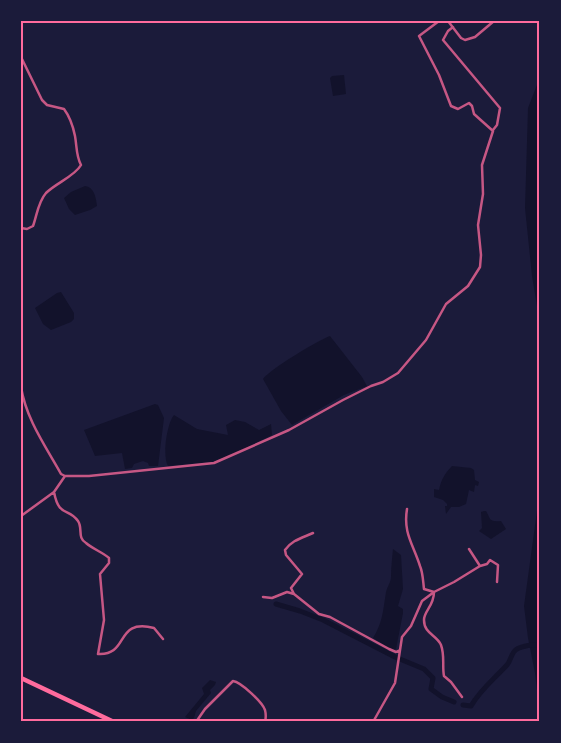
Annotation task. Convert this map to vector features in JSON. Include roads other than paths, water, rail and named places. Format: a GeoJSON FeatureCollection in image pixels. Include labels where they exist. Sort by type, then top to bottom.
{"type":"FeatureCollection","features":[{"type":"Feature","properties":{"kind":"highway"},"geometry":{"type":"LineString","coordinates":[[21,678],[114,722]]}},
{"type":"Feature","properties":{"kind":"street"},"geometry":{"type":"LineString","coordinates":[[439,21],[419,36],[439,75],[451,106],[458,109],[469,103],[474,114],[493,131]]}},
{"type":"Feature","properties":{"kind":"street"},"geometry":{"type":"LineString","coordinates":[[448,21],[460,38],[465,40],[475,37],[494,21]]}},
{"type":"Feature","properties":{"kind":"street"},"geometry":{"type":"LineString","coordinates":[[21,387],[28,414],[61,474],[65,476],[89,476],[214,463],[289,430],[343,400],[371,386],[384,382],[398,373],[426,340],[446,304],[468,286],[480,267],[481,255],[478,225],[483,194],[482,165],[493,131],[497,125],[500,108],[444,40],[448,31],[453,27]]}},
{"type":"Feature","properties":{"kind":"street"},"geometry":{"type":"LineString","coordinates":[[21,57],[42,100],[48,105],[64,109],[70,118],[75,135],[77,159],[81,165],[77,171],[63,179],[46,193],[32,226],[27,229],[21,228]]}},
{"type":"Feature","properties":{"kind":"street"},"geometry":{"type":"LineString","coordinates":[[21,516],[54,492],[65,476]]}},
{"type":"Feature","properties":{"kind":"street"},"geometry":{"type":"LineString","coordinates":[[54,492],[59,507],[80,524],[80,534],[85,543],[109,558],[109,563],[100,574],[104,620],[98,654],[112,652],[129,630],[138,625],[154,628],[163,639]]}},
{"type":"Feature","properties":{"kind":"street"},"geometry":{"type":"LineString","coordinates":[[408,508],[406,521],[408,538],[420,564],[424,589],[434,592]]}},
{"type":"Feature","properties":{"kind":"street"},"geometry":{"type":"LineString","coordinates":[[294,594],[291,588],[302,574],[286,555],[285,550],[292,541],[305,538],[313,533]]}},
{"type":"Feature","properties":{"kind":"street"},"geometry":{"type":"LineString","coordinates":[[468,549],[480,566]]}},
{"type":"Feature","properties":{"kind":"street"},"geometry":{"type":"LineString","coordinates":[[373,722],[395,683],[402,637],[410,626],[422,601],[434,592],[490,560],[498,565],[497,582]]}},
{"type":"Feature","properties":{"kind":"street"},"geometry":{"type":"LineString","coordinates":[[263,597],[272,598],[287,592],[294,594],[319,614],[330,617],[389,650],[396,652],[400,650]]}},
{"type":"Feature","properties":{"kind":"street"},"geometry":{"type":"LineString","coordinates":[[434,592],[433,604],[425,616],[425,626],[427,631],[441,644],[444,659],[444,676],[462,697]]}},
{"type":"Feature","properties":{"kind":"street"},"geometry":{"type":"LineString","coordinates":[[196,722],[205,709],[233,681],[240,684],[261,704],[265,710],[265,722]]}},
{"type":"Feature","properties":{"kind":"waterway"},"geometry":{"type":"LineString","coordinates":[[276,604],[323,620],[395,657],[424,669],[433,678],[431,689],[442,697],[454,702]]}},
{"type":"Feature","properties":{"kind":"waterway"},"geometry":{"type":"LineString","coordinates":[[463,705],[471,706],[483,690],[507,665],[515,650],[525,646],[540,645]]}}]}
